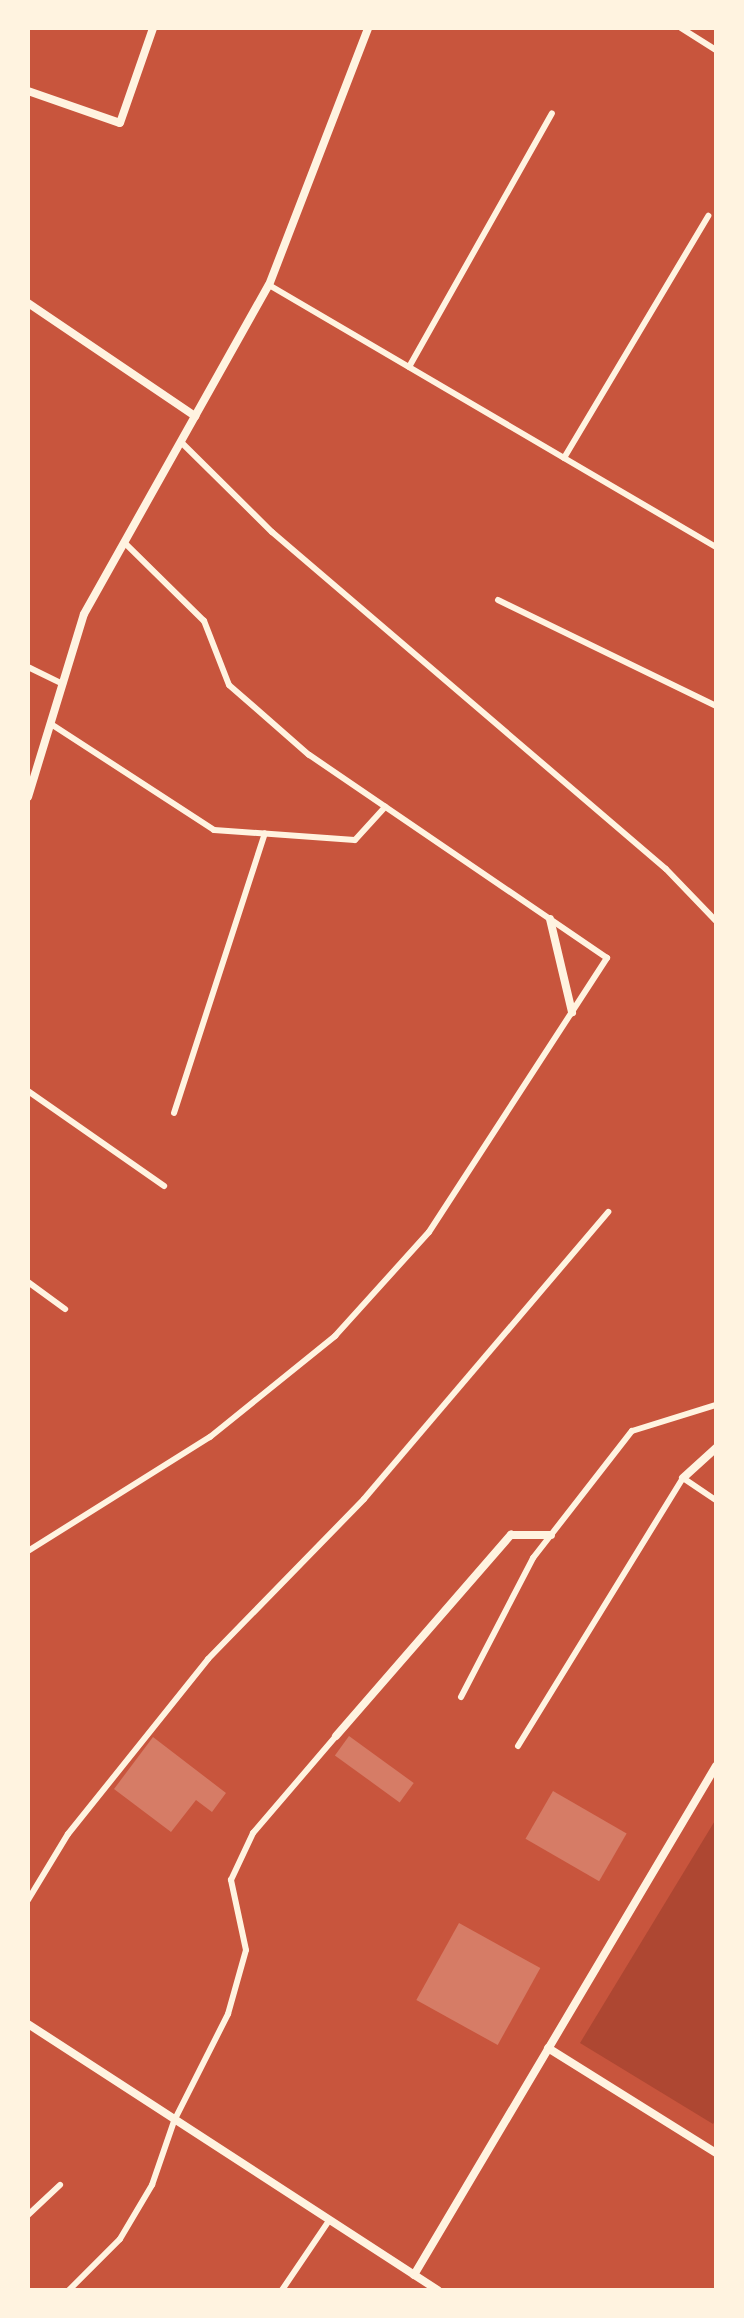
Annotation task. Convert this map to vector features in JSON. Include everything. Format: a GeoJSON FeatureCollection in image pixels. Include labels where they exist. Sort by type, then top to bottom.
{"type":"FeatureCollection","features":[{"type":"Feature","properties":{"kind":"street"},"geometry":{"type":"LineString","coordinates":[[28,91],[120,123],[153,28]]}},
{"type":"Feature","properties":{"kind":"street"},"geometry":{"type":"LineString","coordinates":[[28,797],[84,614],[269,285],[368,28]]}},
{"type":"Feature","properties":{"kind":"street"},"geometry":{"type":"LineString","coordinates":[[28,303],[195,416]]}},
{"type":"Feature","properties":{"kind":"street"},"geometry":{"type":"LineString","coordinates":[[550,919],[572,1012]]}},
{"type":"Feature","properties":{"kind":"street"},"geometry":{"type":"LineString","coordinates":[[683,1478],[716,1448]]}},
{"type":"Feature","properties":{"kind":"street"},"geometry":{"type":"LineString","coordinates":[[336,1736],[511,1535],[551,1535]]}},
{"type":"Feature","properties":{"kind":"street"},"geometry":{"type":"LineString","coordinates":[[414,2275],[716,1766]]}},
{"type":"Feature","properties":{"kind":"street"},"geometry":{"type":"LineString","coordinates":[[28,2024],[328,2222],[438,2290]]}},
{"type":"Feature","properties":{"kind":"street"},"geometry":{"type":"LineString","coordinates":[[548,2048],[716,2153]]}},
{"type":"Feature","properties":{"kind":"lane"},"geometry":{"type":"LineString","coordinates":[[681,28],[716,50]]}},
{"type":"Feature","properties":{"kind":"lane"},"geometry":{"type":"LineString","coordinates":[[409,367],[552,113]]}},
{"type":"Feature","properties":{"kind":"lane"},"geometry":{"type":"LineString","coordinates":[[564,458],[708,216]]}},
{"type":"Feature","properties":{"kind":"lane"},"geometry":{"type":"LineString","coordinates":[[269,285],[716,547]]}},
{"type":"Feature","properties":{"kind":"lane"},"geometry":{"type":"LineString","coordinates":[[181,442],[272,532],[666,869],[716,921]]}},
{"type":"Feature","properties":{"kind":"lane"},"geometry":{"type":"LineString","coordinates":[[28,1551],[210,1437],[335,1336],[429,1232],[607,958],[309,755],[229,685],[204,621],[125,543]]}},
{"type":"Feature","properties":{"kind":"lane"},"geometry":{"type":"LineString","coordinates":[[498,600],[716,706]]}},
{"type":"Feature","properties":{"kind":"lane"},"geometry":{"type":"LineString","coordinates":[[28,667],[63,684]]}},
{"type":"Feature","properties":{"kind":"lane"},"geometry":{"type":"LineString","coordinates":[[51,724],[214,830],[355,840],[385,807]]}},
{"type":"Feature","properties":{"kind":"lane"},"geometry":{"type":"LineString","coordinates":[[174,1113],[265,833]]}},
{"type":"Feature","properties":{"kind":"lane"},"geometry":{"type":"LineString","coordinates":[[28,1091],[164,1186]]}},
{"type":"Feature","properties":{"kind":"lane"},"geometry":{"type":"LineString","coordinates":[[28,1900],[68,1834],[208,1659],[364,1499],[608,1212]]}},
{"type":"Feature","properties":{"kind":"lane"},"geometry":{"type":"LineString","coordinates":[[28,1282],[65,1309]]}},
{"type":"Feature","properties":{"kind":"lane"},"geometry":{"type":"LineString","coordinates":[[461,1697],[533,1558],[632,1431],[716,1405]]}},
{"type":"Feature","properties":{"kind":"lane"},"geometry":{"type":"LineString","coordinates":[[518,1746],[683,1478],[716,1500]]}},
{"type":"Feature","properties":{"kind":"lane"},"geometry":{"type":"LineString","coordinates":[[69,2290],[120,2239],[152,2185],[174,2121],[228,2014],[246,1950],[231,1880],[253,1833],[336,1736]]}},
{"type":"Feature","properties":{"kind":"lane"},"geometry":{"type":"LineString","coordinates":[[28,2215],[60,2185]]}},
{"type":"Feature","properties":{"kind":"lane"},"geometry":{"type":"LineString","coordinates":[[282,2290],[328,2222]]}},
{"type":"Feature","properties":{"kind":"shaded area"},"geometry":{"type":"Polygon","coordinates":[[[716,1819],[716,2119],[713,2124],[580,2043],[716,1819]]]}},
{"type":"Feature","properties":{"kind":"building"},"geometry":{"type":"Polygon","coordinates":[[[349,1736],[414,1783],[400,1802],[335,1755],[349,1736]]]}},
{"type":"Feature","properties":{"kind":"building"},"geometry":{"type":"Polygon","coordinates":[[[153,1737],[226,1793],[212,1812],[196,1800],[171,1832],[114,1789],[153,1737]]]}},
{"type":"Feature","properties":{"kind":"building"},"geometry":{"type":"Polygon","coordinates":[[[553,1791],[627,1834],[599,1881],[526,1839],[553,1791]]]}},
{"type":"Feature","properties":{"kind":"building"},"geometry":{"type":"Polygon","coordinates":[[[459,1923],[540,1968],[498,2045],[416,2000],[459,1923]]]}}]}
